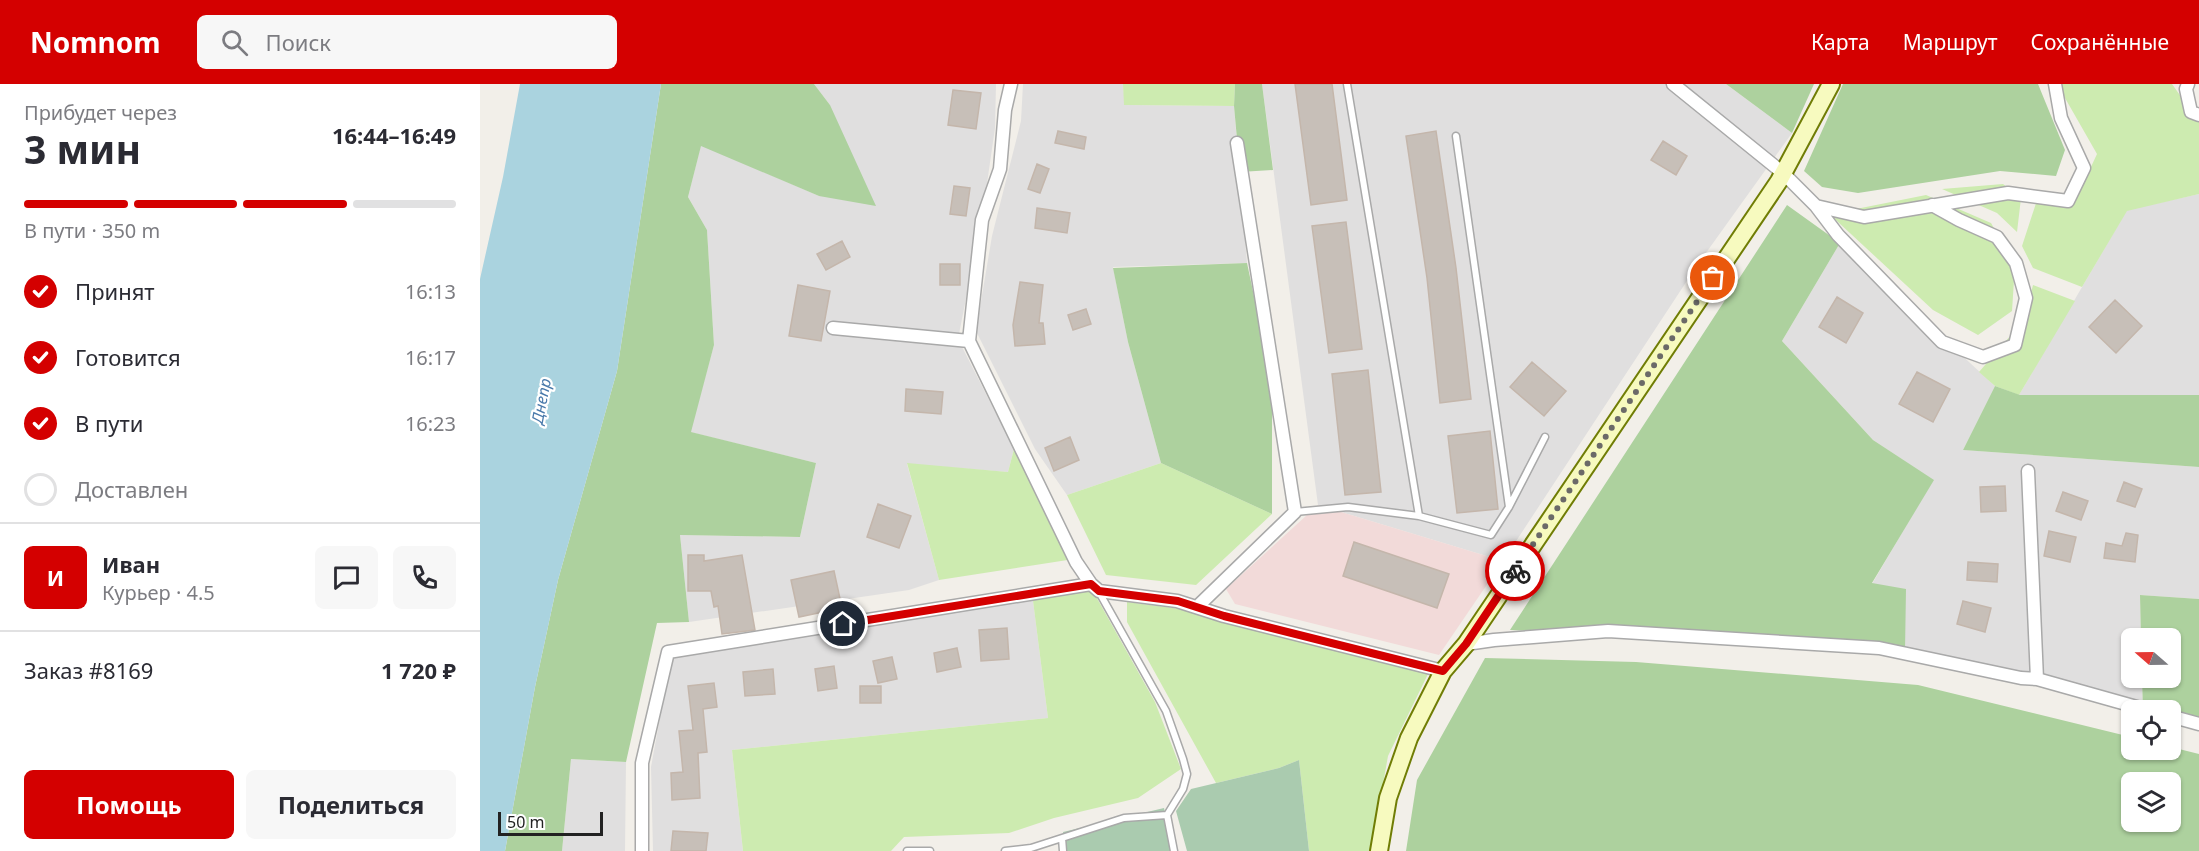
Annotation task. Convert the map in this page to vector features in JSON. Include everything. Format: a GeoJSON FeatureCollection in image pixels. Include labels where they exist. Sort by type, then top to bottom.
{"type":"FeatureCollection","features":[{"type":"Feature","properties":{"kind":"street"},"geometry":{"type":"LineString","coordinates":[[1011,84],[1005,110],[1000,169],[982,220],[969,341],[1076,562],[1095,587]]}},
{"type":"Feature","properties":{"kind":"street"},"geometry":{"type":"LineString","coordinates":[[1673,84],[1783,173],[1816,206],[1838,235],[1942,342],[1983,357],[2015,345],[2026,298],[2016,263],[1997,237],[1932,205]]}},
{"type":"Feature","properties":{"kind":"street"},"geometry":{"type":"LineString","coordinates":[[1379,851],[1388,798],[1409,738],[1443,671],[1466,644],[1783,173],[1831,84]]}},
{"type":"Feature","properties":{"kind":"street"},"geometry":{"type":"LineString","coordinates":[[1816,206],[1864,217],[2008,193],[2068,201],[2084,168],[2061,118],[2055,84]]}},
{"type":"Feature","properties":{"kind":"street"},"geometry":{"type":"LineString","coordinates":[[2188,84],[2186,88],[2191,112],[2199,115]]}},
{"type":"Feature","properties":{"kind":"street"},"geometry":{"type":"LineString","coordinates":[[1197,607],[1295,512],[1237,142]]}},
{"type":"Feature","properties":{"kind":"street"},"geometry":{"type":"LineString","coordinates":[[832,328],[969,341]]}},
{"type":"Feature","properties":{"kind":"street"},"geometry":{"type":"LineString","coordinates":[[2028,471],[2037,679]]}},
{"type":"Feature","properties":{"kind":"street"},"geometry":{"type":"LineString","coordinates":[[642,851],[642,762],[668,652],[1095,587],[1178,601],[1443,671]]}},
{"type":"Feature","properties":{"kind":"street"},"geometry":{"type":"LineString","coordinates":[[1466,644],[1608,631],[1879,648],[2020,678],[2037,679],[2121,703]]}},
{"type":"Feature","properties":{"kind":"street"},"geometry":{"type":"LineString","coordinates":[[2181,719],[2199,724]]}},
{"type":"Feature","properties":{"kind":"lane"},"geometry":{"type":"LineString","coordinates":[[1347,84],[1419,516]]}},
{"type":"Feature","properties":{"kind":"lane"},"geometry":{"type":"LineString","coordinates":[[1456,136],[1509,507]]}},
{"type":"Feature","properties":{"kind":"lane"},"geometry":{"type":"LineString","coordinates":[[1295,512],[1348,507],[1419,516],[1491,535],[1509,507],[1545,437]]}},
{"type":"Feature","properties":{"kind":"lane"},"geometry":{"type":"LineString","coordinates":[[1095,587],[1166,711],[1185,766],[1187,774],[1183,789],[1167,815],[1174,851]]}},
{"type":"Feature","properties":{"kind":"lane"},"geometry":{"type":"LineString","coordinates":[[1005,851],[1031,848],[1124,818],[1167,815]]}},
{"type":"Feature","properties":{"kind":"lane"},"geometry":{"type":"LineString","coordinates":[[1062,838],[1063,851]]}},
{"type":"Feature","properties":{"kind":"lane"},"geometry":{"type":"LineString","coordinates":[[907,851],[930,851]]}},
{"type":"Feature","properties":{"kind":"shaded area"},"geometry":{"type":"Polygon","coordinates":[[[814,84],[996,84],[995,128],[982,218],[958,339],[1014,449],[1008,472],[907,464],[939,580],[909,590],[689,622],[680,535],[800,537],[816,463],[690,432],[714,345],[707,230],[688,197],[701,145],[819,196],[830,105],[814,84]]]}},
{"type":"Feature","properties":{"kind":"shaded area"},"geometry":{"type":"Polygon","coordinates":[[[1023,84],[1123,84],[1125,105],[1234,106],[1247,263],[1113,267],[1128,342],[1161,463],[1067,495],[1035,449],[976,331],[992,236],[1021,121],[1023,84]]]}},
{"type":"Feature","properties":{"kind":"shaded area"},"geometry":{"type":"Polygon","coordinates":[[[1262,84],[1726,84],[1792,133],[1698,264],[1503,561],[1318,505],[1262,84]]]}},
{"type":"Feature","properties":{"kind":"shaded area"},"geometry":{"type":"Polygon","coordinates":[[[2199,194],[2199,395],[2019,395],[2127,210],[2199,194]]]}},
{"type":"Feature","properties":{"kind":"shaded area"},"geometry":{"type":"Polygon","coordinates":[[[1840,243],[1995,386],[1963,450],[2199,467],[2199,599],[2140,595],[2141,628],[2121,628],[2121,688],[2142,688],[2143,700],[2121,700],[2121,708],[1905,651],[1872,584],[1933,480],[1873,440],[1782,341],[1840,243]]]}},
{"type":"Feature","properties":{"kind":"shaded area"},"geometry":{"type":"Polygon","coordinates":[[[1318,505],[1503,561],[1439,655],[1235,604],[1226,589],[1318,505]]]}},
{"type":"Feature","properties":{"kind":"shaded area"},"geometry":{"type":"Polygon","coordinates":[[[1032,593],[1048,718],[732,750],[743,851],[653,851],[651,767],[673,647],[1032,593]]]}},
{"type":"Feature","properties":{"kind":"shaded area"},"geometry":{"type":"Polygon","coordinates":[[[571,759],[626,762],[625,851],[562,851],[571,759]]]}},
{"type":"Feature","properties":{"kind":"green space"},"geometry":{"type":"Polygon","coordinates":[[[661,84],[814,84],[830,105],[876,206],[819,196],[701,146],[688,197],[707,230],[714,345],[691,432],[816,463],[800,537],[680,535],[689,622],[657,623],[626,762],[571,759],[562,851],[505,851],[535,687],[558,580],[617,371],[661,84]]]}},
{"type":"Feature","properties":{"kind":"green space"},"geometry":{"type":"Polygon","coordinates":[[[1123,84],[1235,84],[1234,106],[1124,105],[1123,84]]]}},
{"type":"Feature","properties":{"kind":"green space"},"geometry":{"type":"Polygon","coordinates":[[[1235,84],[1262,84],[1273,170],[1240,172],[1234,106],[1235,84]]]}},
{"type":"Feature","properties":{"kind":"green space"},"geometry":{"type":"Polygon","coordinates":[[[1726,84],[1814,84],[1792,133],[1726,84]]]}},
{"type":"Feature","properties":{"kind":"green space"},"geometry":{"type":"Polygon","coordinates":[[[1843,84],[2038,84],[2065,150],[2056,176],[2000,171],[1858,193],[1822,187],[1804,171],[1843,84]]]}},
{"type":"Feature","properties":{"kind":"green space"},"geometry":{"type":"Polygon","coordinates":[[[2057,84],[2172,84],[2194,115],[2199,118],[2199,194],[2127,211],[2082,287],[2033,268],[2022,246],[2039,194],[2076,199],[2097,154],[2057,84]]]}},
{"type":"Feature","properties":{"kind":"green space"},"geometry":{"type":"Polygon","coordinates":[[[2003,184],[2021,198],[2017,232],[1997,213],[1942,189],[2003,184]]]}},
{"type":"Feature","properties":{"kind":"green space"},"geometry":{"type":"Polygon","coordinates":[[[1926,195],[1991,223],[2015,265],[2012,311],[1978,335],[1933,310],[1811,197],[1851,210],[1926,195]]]}},
{"type":"Feature","properties":{"kind":"green space"},"geometry":{"type":"Polygon","coordinates":[[[1787,205],[1840,243],[1782,341],[1873,440],[1934,480],[1872,583],[1906,589],[1905,651],[1510,630],[1787,205]]]}},
{"type":"Feature","properties":{"kind":"green space"},"geometry":{"type":"Polygon","coordinates":[[[1247,263],[1272,381],[1272,514],[1161,463],[1128,342],[1113,268],[1247,263]]]}},
{"type":"Feature","properties":{"kind":"green space"},"geometry":{"type":"Polygon","coordinates":[[[2033,285],[2075,301],[2019,395],[1995,386],[1979,372],[2024,320],[2033,285]]]}},
{"type":"Feature","properties":{"kind":"green space"},"geometry":{"type":"Polygon","coordinates":[[[1995,386],[2020,395],[2199,395],[2199,467],[1963,450],[1995,386]]]}},
{"type":"Feature","properties":{"kind":"green space"},"geometry":{"type":"Polygon","coordinates":[[[1014,449],[1074,559],[939,580],[907,463],[1008,472],[1014,449]]]}},
{"type":"Feature","properties":{"kind":"green space"},"geometry":{"type":"Polygon","coordinates":[[[1161,463],[1272,514],[1196,585],[1106,575],[1067,495],[1161,463]]]}},
{"type":"Feature","properties":{"kind":"green space"},"geometry":{"type":"Polygon","coordinates":[[[1089,584],[1155,702],[1181,769],[1138,798],[1054,818],[1009,833],[904,837],[891,851],[743,851],[732,750],[1048,718],[1032,593],[1089,584]]]}},
{"type":"Feature","properties":{"kind":"green space"},"geometry":{"type":"Polygon","coordinates":[[[2140,595],[2199,599],[2199,728],[2181,717],[2181,700],[2143,700],[2142,688],[2181,688],[2181,628],[2141,628],[2140,595]]]}},
{"type":"Feature","properties":{"kind":"green space"},"geometry":{"type":"Polygon","coordinates":[[[1127,602],[1196,611],[1428,674],[1388,756],[1371,851],[1309,851],[1299,760],[1279,768],[1216,783],[1127,622],[1127,602]]]}},
{"type":"Feature","properties":{"kind":"green space"},"geometry":{"type":"Polygon","coordinates":[[[1485,658],[1636,662],[1918,685],[2121,735],[2121,760],[2181,760],[2181,750],[2199,754],[2199,851],[1406,851],[1417,780],[1485,658]]]}},
{"type":"Feature","properties":{"kind":"green space"},"geometry":{"type":"Polygon","coordinates":[[[1299,760],[1309,851],[1187,851],[1176,811],[1191,789],[1279,768],[1299,760]]]}},
{"type":"Feature","properties":{"kind":"green space"},"geometry":{"type":"Polygon","coordinates":[[[1164,808],[1173,851],[1065,851],[1063,832],[1164,808]]]}},
{"type":"Feature","properties":{"kind":"water","name":"Днепр"},"geometry":{"type":"Polygon","coordinates":[[[520,84],[661,84],[617,371],[558,580],[535,687],[505,851],[480,851],[480,279],[503,177],[520,84]]]}},
{"type":"Feature","properties":{"kind":"building"},"geometry":{"type":"Polygon","coordinates":[[[1295,84],[1332,84],[1347,200],[1311,205],[1295,84]]]}},
{"type":"Feature","properties":{"kind":"building"},"geometry":{"type":"Polygon","coordinates":[[[953,90],[981,93],[976,129],[948,125],[953,90]]]}},
{"type":"Feature","properties":{"kind":"building"},"geometry":{"type":"Polygon","coordinates":[[[1058,131],[1086,137],[1084,149],[1055,143],[1058,131]]]}},
{"type":"Feature","properties":{"kind":"building"},"geometry":{"type":"Polygon","coordinates":[[[1436,131],[1456,268],[1471,399],[1440,403],[1427,278],[1406,136],[1436,131]]]}},
{"type":"Feature","properties":{"kind":"building"},"geometry":{"type":"Polygon","coordinates":[[[1663,141],[1687,156],[1676,175],[1651,160],[1663,141]]]}},
{"type":"Feature","properties":{"kind":"building"},"geometry":{"type":"Polygon","coordinates":[[[1037,164],[1049,169],[1040,193],[1028,189],[1037,164]]]}},
{"type":"Feature","properties":{"kind":"building"},"geometry":{"type":"Polygon","coordinates":[[[954,186],[970,188],[966,216],[950,214],[954,186]]]}},
{"type":"Feature","properties":{"kind":"building"},"geometry":{"type":"Polygon","coordinates":[[[1037,208],[1070,213],[1067,233],[1035,228],[1037,208]]]}},
{"type":"Feature","properties":{"kind":"building"},"geometry":{"type":"Polygon","coordinates":[[[1346,222],[1362,349],[1329,353],[1312,226],[1346,222]]]}},
{"type":"Feature","properties":{"kind":"building"},"geometry":{"type":"Polygon","coordinates":[[[842,241],[850,257],[826,270],[817,254],[842,241]]]}},
{"type":"Feature","properties":{"kind":"building"},"geometry":{"type":"Polygon","coordinates":[[[940,264],[960,264],[960,285],[940,285],[940,264]]]}},
{"type":"Feature","properties":{"kind":"building"},"geometry":{"type":"Polygon","coordinates":[[[1020,282],[1043,285],[1039,323],[1043,323],[1045,344],[1015,346],[1013,325],[1020,282]]]}},
{"type":"Feature","properties":{"kind":"building"},"geometry":{"type":"Polygon","coordinates":[[[798,285],[830,291],[821,341],[789,336],[798,285]]]}},
{"type":"Feature","properties":{"kind":"building"},"geometry":{"type":"Polygon","coordinates":[[[1837,297],[1863,313],[1846,343],[1819,327],[1837,297]]]}},
{"type":"Feature","properties":{"kind":"building"},"geometry":{"type":"Polygon","coordinates":[[[2115,300],[2142,326],[2116,353],[2089,327],[2115,300]]]}},
{"type":"Feature","properties":{"kind":"building"},"geometry":{"type":"Polygon","coordinates":[[[1086,309],[1091,324],[1073,330],[1068,315],[1086,309]]]}},
{"type":"Feature","properties":{"kind":"building"},"geometry":{"type":"Polygon","coordinates":[[[1532,362],[1566,391],[1544,416],[1510,387],[1532,362]]]}},
{"type":"Feature","properties":{"kind":"building"},"geometry":{"type":"Polygon","coordinates":[[[1368,370],[1381,492],[1345,495],[1332,374],[1368,370]]]}},
{"type":"Feature","properties":{"kind":"building"},"geometry":{"type":"Polygon","coordinates":[[[1917,372],[1950,389],[1933,422],[1899,404],[1917,372]]]}},
{"type":"Feature","properties":{"kind":"building"},"geometry":{"type":"Polygon","coordinates":[[[906,389],[943,392],[941,414],[905,411],[906,389]]]}},
{"type":"Feature","properties":{"kind":"building"},"geometry":{"type":"Polygon","coordinates":[[[1490,431],[1498,509],[1457,513],[1448,436],[1490,431]]]}},
{"type":"Feature","properties":{"kind":"building"},"geometry":{"type":"Polygon","coordinates":[[[1070,437],[1079,460],[1054,471],[1045,448],[1070,437]]]}},
{"type":"Feature","properties":{"kind":"building"},"geometry":{"type":"Polygon","coordinates":[[[2124,482],[2142,489],[2135,507],[2117,501],[2124,482]]]}},
{"type":"Feature","properties":{"kind":"building"},"geometry":{"type":"Polygon","coordinates":[[[2005,486],[2006,511],[1981,512],[1980,487],[2005,486]]]}},
{"type":"Feature","properties":{"kind":"building"},"geometry":{"type":"Polygon","coordinates":[[[2063,492],[2088,501],[2081,520],[2056,511],[2063,492]]]}},
{"type":"Feature","properties":{"kind":"building"},"geometry":{"type":"Polygon","coordinates":[[[878,504],[911,516],[899,548],[867,537],[878,504]]]}},
{"type":"Feature","properties":{"kind":"building"},"geometry":{"type":"Polygon","coordinates":[[[2049,531],[2076,537],[2070,562],[2044,556],[2049,531]]]}},
{"type":"Feature","properties":{"kind":"building"},"geometry":{"type":"Polygon","coordinates":[[[2126,533],[2138,535],[2135,562],[2104,558],[2106,543],[2122,546],[2126,533]]]}},
{"type":"Feature","properties":{"kind":"building"},"geometry":{"type":"Polygon","coordinates":[[[1354,542],[1449,574],[1437,608],[1343,576],[1354,542]]]}},
{"type":"Feature","properties":{"kind":"building"},"geometry":{"type":"Polygon","coordinates":[[[688,555],[704,555],[704,561],[742,555],[755,630],[722,634],[718,606],[714,607],[711,591],[688,591],[688,555]]]}},
{"type":"Feature","properties":{"kind":"building"},"geometry":{"type":"Polygon","coordinates":[[[1968,562],[1998,564],[1997,582],[1967,580],[1968,562]]]}},
{"type":"Feature","properties":{"kind":"building"},"geometry":{"type":"Polygon","coordinates":[[[834,571],[842,608],[799,617],[791,580],[834,571]]]}},
{"type":"Feature","properties":{"kind":"building"},"geometry":{"type":"Polygon","coordinates":[[[1963,601],[1991,608],[1985,632],[1957,624],[1963,601]]]}},
{"type":"Feature","properties":{"kind":"building"},"geometry":{"type":"Polygon","coordinates":[[[1007,628],[1009,659],[981,661],[979,630],[1007,628]]]}},
{"type":"Feature","properties":{"kind":"building"},"geometry":{"type":"Polygon","coordinates":[[[957,648],[961,667],[937,672],[934,653],[957,648]]]}},
{"type":"Feature","properties":{"kind":"building"},"geometry":{"type":"Polygon","coordinates":[[[892,657],[897,679],[878,683],[873,661],[892,657]]]}},
{"type":"Feature","properties":{"kind":"building"},"geometry":{"type":"Polygon","coordinates":[[[834,666],[837,688],[818,691],[815,669],[834,666]]]}},
{"type":"Feature","properties":{"kind":"building"},"geometry":{"type":"Polygon","coordinates":[[[773,669],[775,694],[745,696],[743,672],[773,669]]]}},
{"type":"Feature","properties":{"kind":"building"},"geometry":{"type":"Polygon","coordinates":[[[714,683],[717,707],[703,709],[707,752],[698,753],[700,798],[672,800],[671,773],[683,772],[679,731],[693,730],[688,686],[714,683]]]}},
{"type":"Feature","properties":{"kind":"building"},"geometry":{"type":"Polygon","coordinates":[[[860,686],[881,686],[881,703],[860,703],[860,686]]]}},
{"type":"Feature","properties":{"kind":"building"},"geometry":{"type":"Polygon","coordinates":[[[673,831],[708,833],[706,851],[671,851],[673,831]]]}},
{"type":"Feature","properties":{"kind":"way so far"},"geometry":{"type":"LineString","coordinates":[[1515,571],[1713,278]]}},
{"type":"Feature","properties":{"kind":"route"},"geometry":{"type":"LineString","coordinates":[[843,624],[1091,584],[1099,591],[1178,601],[1224,616],[1443,671],[1466,644],[1515,571]]}}]}
